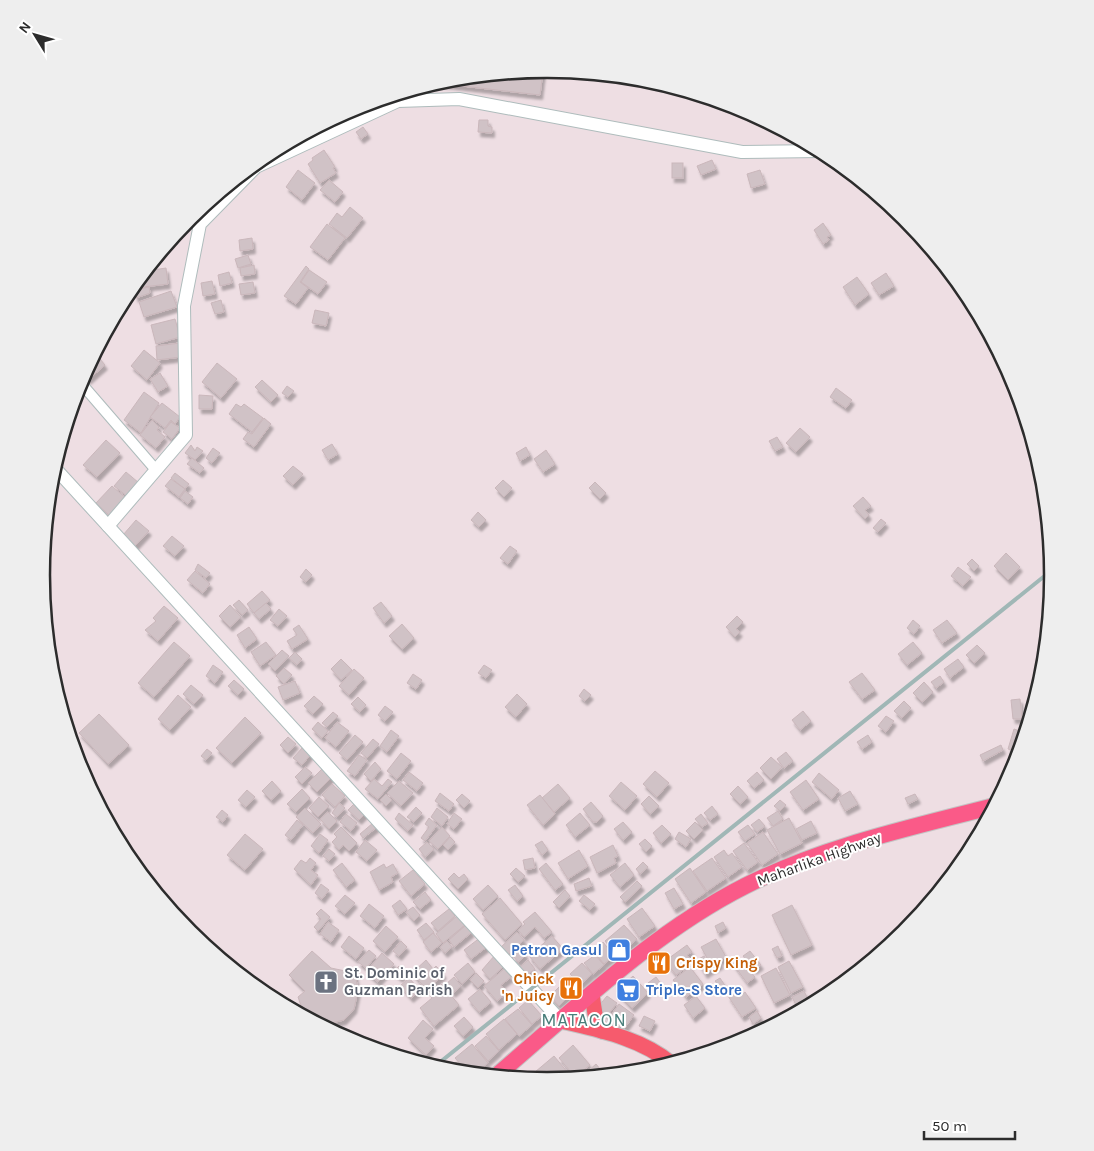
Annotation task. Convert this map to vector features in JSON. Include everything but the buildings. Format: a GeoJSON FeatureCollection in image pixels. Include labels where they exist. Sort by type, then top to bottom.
{"type":"FeatureCollection","features":[{"type":"Feature","properties":{"kind":"highway","name":"Maharlika Highway"},"geometry":{"type":"LineString","coordinates":[[503,1070],[592,994],[674,928],[745,886],[778,871],[852,843],[986,808]]}},
{"type":"Feature","properties":{"kind":"main road"},"geometry":{"type":"LineString","coordinates":[[592,994],[596,1020],[602,1031]]}},
{"type":"Feature","properties":{"kind":"main road"},"geometry":{"type":"LineString","coordinates":[[561,1021],[602,1031],[646,1046],[664,1059]]}},
{"type":"Feature","properties":{"kind":"street"},"geometry":{"type":"LineString","coordinates":[[400,101],[458,99],[742,152],[806,151]]}},
{"type":"Feature","properties":{"kind":"street"},"geometry":{"type":"LineString","coordinates":[[285,154],[395,102]]}},
{"type":"Feature","properties":{"kind":"street"},"geometry":{"type":"LineString","coordinates":[[108,526],[186,435],[184,306],[200,224],[234,189]]}},
{"type":"Feature","properties":{"kind":"street"},"geometry":{"type":"LineString","coordinates":[[86,389],[156,470]]}},
{"type":"Feature","properties":{"kind":"street"},"geometry":{"type":"LineString","coordinates":[[61,475],[561,1021]]}},
{"type":"Feature","properties":{"kind":"railway"},"geometry":{"type":"LineString","coordinates":[[441,1061],[1044,576]]}},
{"type":"Feature","properties":{"kind":"place","name":"Petron Gasul"},"geometry":{"type":"Point","coordinates":[619,950]}},
{"type":"Feature","properties":{"kind":"place","name":"Crispy King"},"geometry":{"type":"Point","coordinates":[659,963]}},
{"type":"Feature","properties":{"kind":"place","name":"St. Dominic of Guzman Parish"},"geometry":{"type":"Point","coordinates":[326,982]}},
{"type":"Feature","properties":{"kind":"place","name":"Chick 'n Juicy"},"geometry":{"type":"Point","coordinates":[571,988]}},
{"type":"Feature","properties":{"kind":"place","name":"Triple-S Store"},"geometry":{"type":"Point","coordinates":[628,990]}},
{"type":"Feature","properties":{"kind":"district","name":"MATACON"},"geometry":{"type":"Point","coordinates":[584,1020]}}]}
